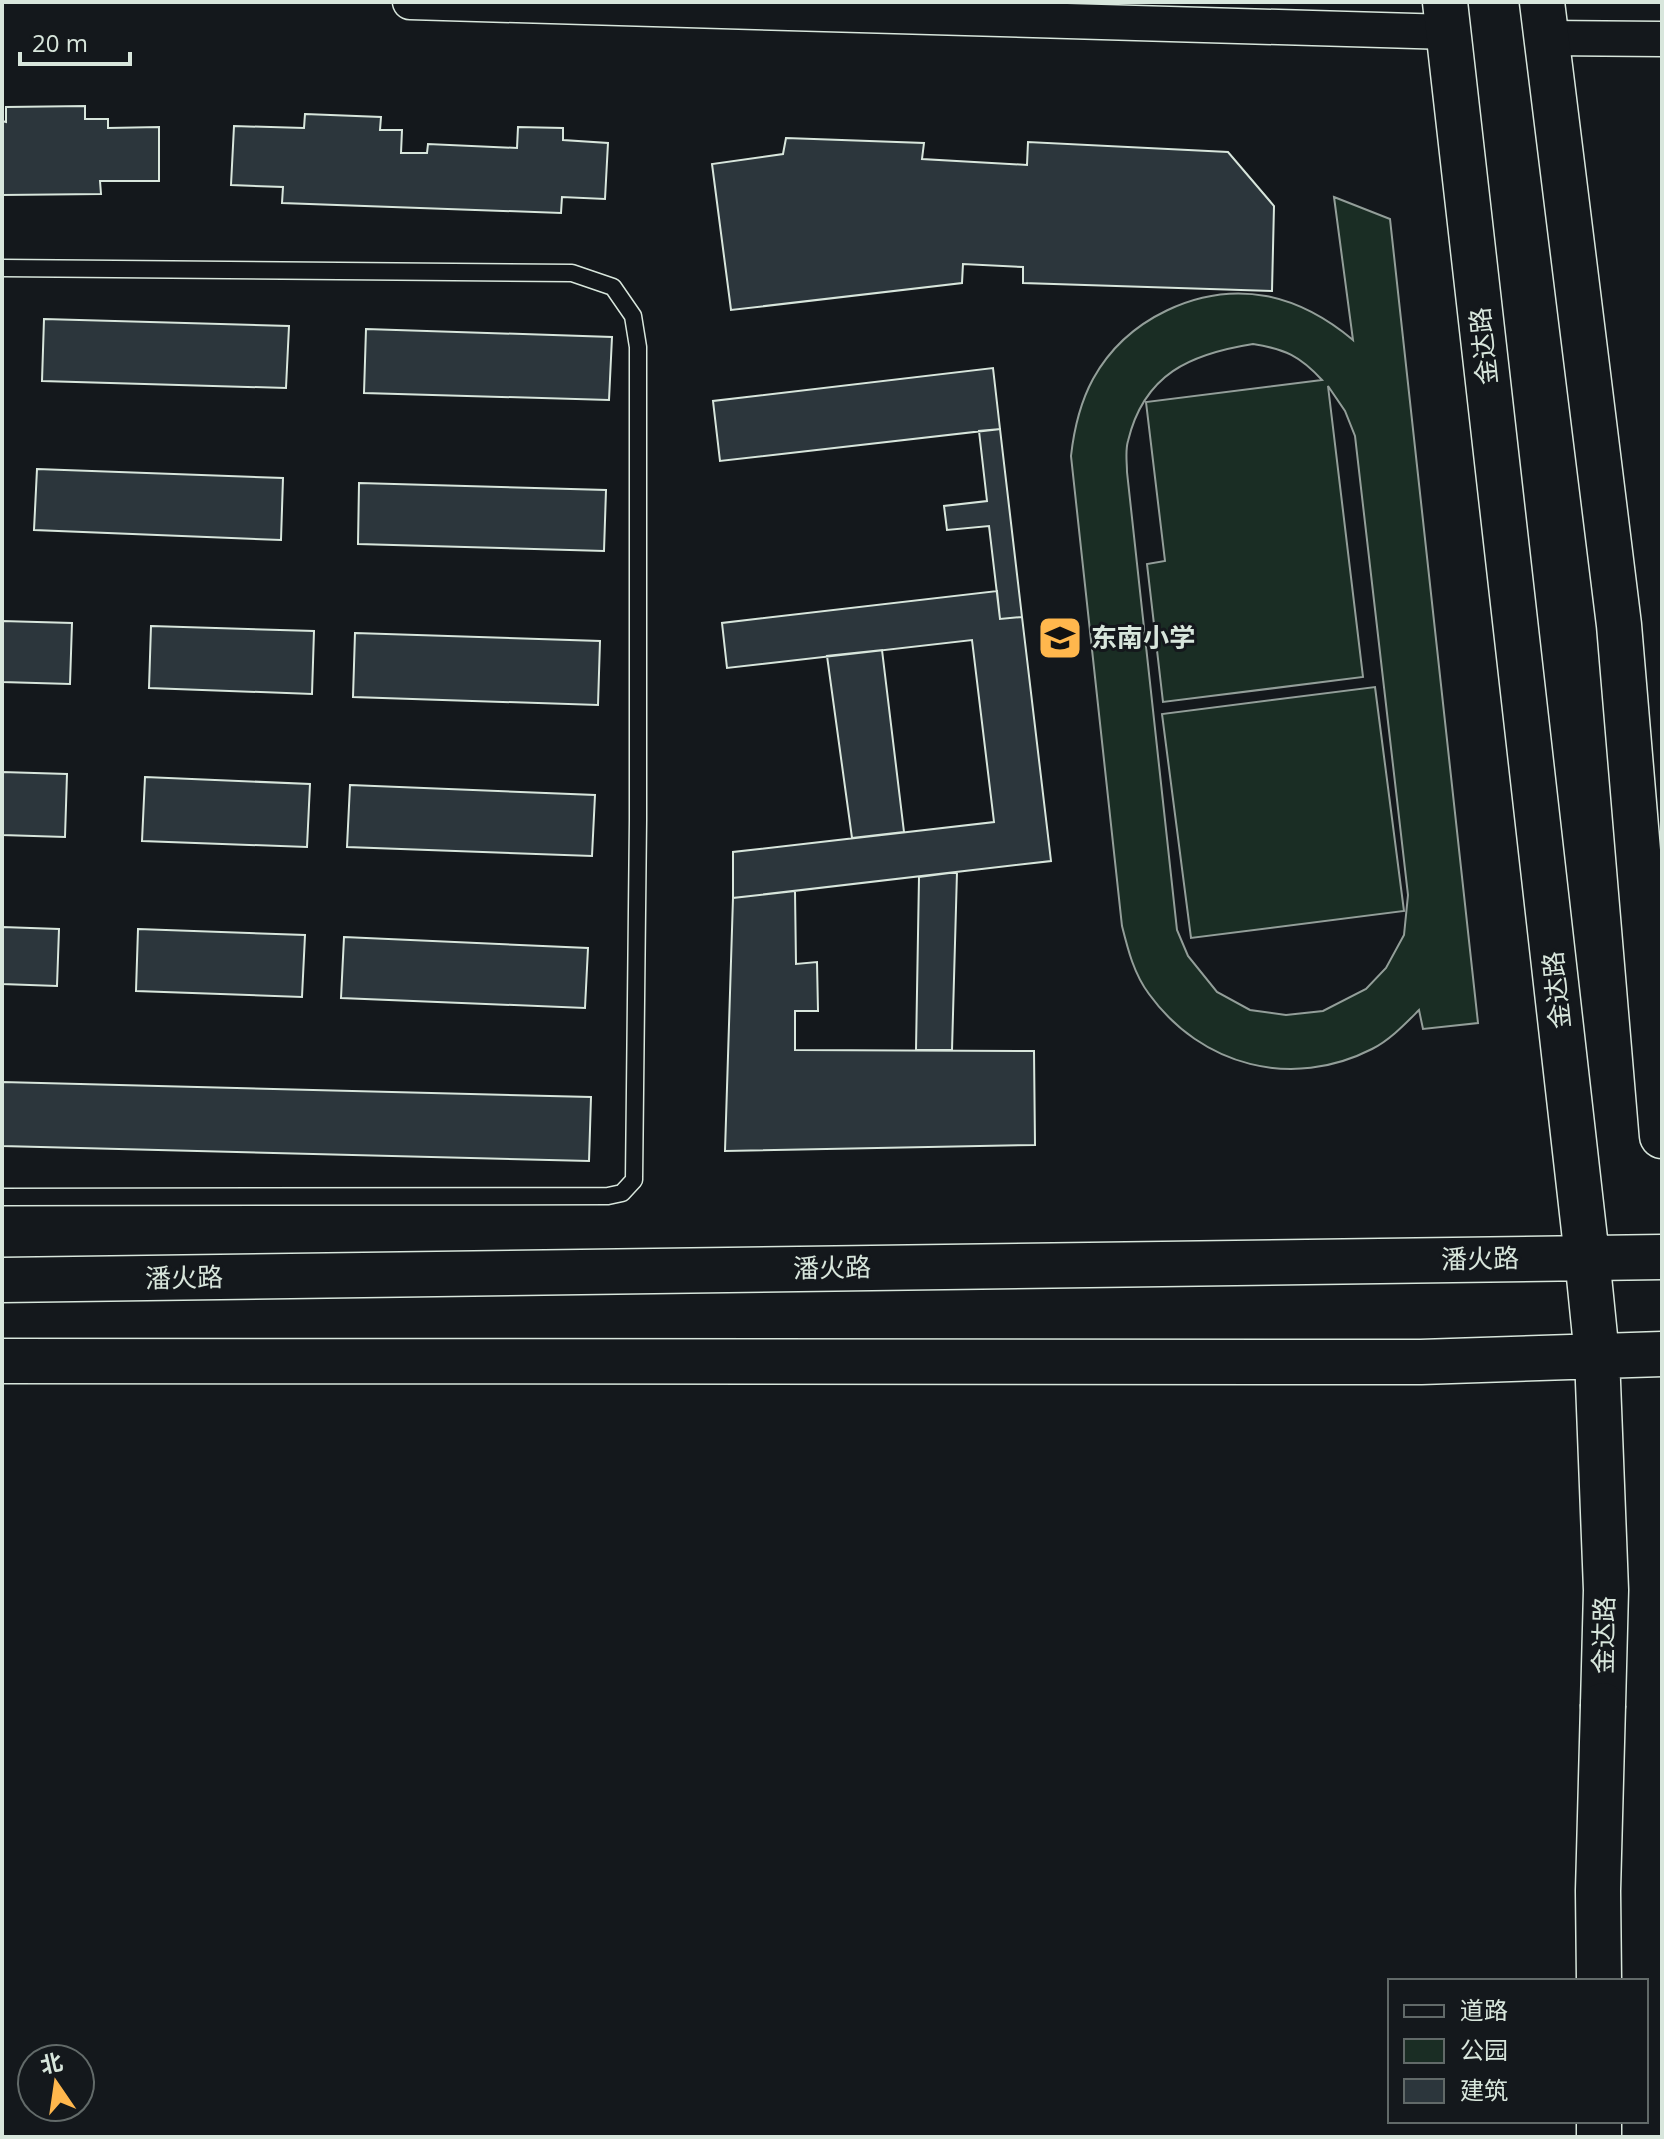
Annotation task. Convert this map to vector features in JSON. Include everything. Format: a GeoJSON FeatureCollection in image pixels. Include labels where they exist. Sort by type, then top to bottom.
{"type":"FeatureCollection","features":[{"type":"Feature","properties":{"kind":"street"},"geometry":{"type":"LineString","coordinates":[[410,2],[1447,17]]}},
{"type":"Feature","properties":{"kind":"street","name":"金达路"},"geometry":{"type":"LineString","coordinates":[[1447,17],[1597,1356],[1606,1590],[1598,1891],[1599,1979]]}},
{"type":"Feature","properties":{"kind":"street"},"geometry":{"type":"LineString","coordinates":[[1662,39],[1544,20],[1619,625],[1662,1136]]}},
{"type":"Feature","properties":{"kind":"street","name":"潘火路"},"geometry":{"type":"LineString","coordinates":[[2,1280],[1662,1257]]}},
{"type":"Feature","properties":{"kind":"street"},"geometry":{"type":"LineString","coordinates":[[2,1361],[1421,1362],[1662,1354]]}},
{"type":"Feature","properties":{"kind":"lane"},"geometry":{"type":"LineString","coordinates":[[2,268],[572,273],[613,287],[633,316],[638,347],[634,1180],[622,1193],[608,1196],[2,1197]]}},
{"type":"Feature","properties":{"kind":"green space"},"geometry":{"type":"Polygon","coordinates":[[[1334,197],[1390,219],[1478,1023],[1423,1029],[1419,1010],[1372,1049],[1342,1061],[1311,1068],[1280,1069],[1250,1064],[1221,1054],[1195,1039],[1170,1019],[1149,994],[1132,962],[1122,926],[1071,456],[1078,416],[1093,379],[1125,339],[1167,310],[1215,295],[1266,296],[1312,313],[1353,340],[1334,197]],[[1253,344],[1230,348],[1190,361],[1173,371],[1145,399],[1135,418],[1126,456],[1177,930],[1188,956],[1217,992],[1250,1010],[1286,1015],[1323,1011],[1366,989],[1386,968],[1404,935],[1408,895],[1355,436],[1345,411],[1328,386],[1363,677],[1163,702],[1147,564],[1165,561],[1146,402],[1322,380],[1299,359],[1253,344]]]}},
{"type":"Feature","properties":{"kind":"green space"},"geometry":{"type":"Polygon","coordinates":[[[1375,687],[1404,911],[1191,938],[1162,714],[1375,687]]]}},
{"type":"Feature","properties":{"kind":"building"},"geometry":{"type":"Polygon","coordinates":[[[85,106],[85,119],[108,119],[108,128],[159,127],[159,181],[100,181],[101,194],[2,195],[2,121],[6,122],[6,107],[85,106]]]}},
{"type":"Feature","properties":{"kind":"building"},"geometry":{"type":"Polygon","coordinates":[[[305,114],[381,117],[380,130],[402,130],[401,153],[427,153],[428,144],[517,148],[518,127],[563,128],[563,140],[608,143],[605,199],[562,197],[561,213],[282,203],[283,187],[231,185],[234,126],[304,128],[305,114]]]}},
{"type":"Feature","properties":{"kind":"building"},"geometry":{"type":"Polygon","coordinates":[[[786,138],[924,143],[922,159],[1027,165],[1028,142],[1228,152],[1274,206],[1272,291],[1023,283],[1023,267],[963,264],[962,283],[731,310],[712,164],[783,154],[786,138]]]}},
{"type":"Feature","properties":{"kind":"building"},"geometry":{"type":"Polygon","coordinates":[[[44,319],[289,326],[286,388],[42,381],[44,319]]]}},
{"type":"Feature","properties":{"kind":"building"},"geometry":{"type":"Polygon","coordinates":[[[366,329],[612,337],[609,400],[364,393],[366,329]]]}},
{"type":"Feature","properties":{"kind":"building"},"geometry":{"type":"Polygon","coordinates":[[[993,368],[1000,429],[720,461],[713,401],[993,368]]]}},
{"type":"Feature","properties":{"kind":"building"},"geometry":{"type":"Polygon","coordinates":[[[1000,429],[1022,617],[1000,619],[989,526],[947,530],[944,506],[987,501],[979,431],[1000,429]]]}},
{"type":"Feature","properties":{"kind":"building"},"geometry":{"type":"Polygon","coordinates":[[[37,469],[283,478],[281,540],[34,530],[37,469]]]}},
{"type":"Feature","properties":{"kind":"building"},"geometry":{"type":"Polygon","coordinates":[[[359,483],[606,490],[604,551],[358,544],[359,483]]]}},
{"type":"Feature","properties":{"kind":"building"},"geometry":{"type":"Polygon","coordinates":[[[997,591],[1000,619],[1022,617],[1051,861],[733,898],[733,852],[994,822],[972,640],[727,668],[722,623],[997,591]]]}},
{"type":"Feature","properties":{"kind":"building"},"geometry":{"type":"Polygon","coordinates":[[[2,621],[72,623],[70,684],[2,682],[2,621]]]}},
{"type":"Feature","properties":{"kind":"building"},"geometry":{"type":"Polygon","coordinates":[[[151,626],[314,631],[312,694],[149,688],[151,626]]]}},
{"type":"Feature","properties":{"kind":"building"},"geometry":{"type":"Polygon","coordinates":[[[355,633],[600,641],[598,705],[353,697],[355,633]]]}},
{"type":"Feature","properties":{"kind":"building"},"geometry":{"type":"Polygon","coordinates":[[[882,650],[904,832],[852,838],[827,656],[882,650]]]}},
{"type":"Feature","properties":{"kind":"building"},"geometry":{"type":"Polygon","coordinates":[[[2,772],[67,774],[65,837],[2,835],[2,772]]]}},
{"type":"Feature","properties":{"kind":"building"},"geometry":{"type":"Polygon","coordinates":[[[145,777],[310,784],[307,847],[142,841],[145,777]]]}},
{"type":"Feature","properties":{"kind":"building"},"geometry":{"type":"Polygon","coordinates":[[[350,785],[595,795],[592,856],[347,847],[350,785]]]}},
{"type":"Feature","properties":{"kind":"building"},"geometry":{"type":"Polygon","coordinates":[[[957,872],[952,1050],[916,1050],[919,877],[957,872]]]}},
{"type":"Feature","properties":{"kind":"building"},"geometry":{"type":"Polygon","coordinates":[[[795,891],[796,964],[817,962],[818,1011],[795,1011],[795,1050],[1034,1051],[1035,1145],[725,1151],[733,898],[795,891]]]}},
{"type":"Feature","properties":{"kind":"building"},"geometry":{"type":"Polygon","coordinates":[[[2,927],[59,929],[57,986],[2,984],[2,927]]]}},
{"type":"Feature","properties":{"kind":"building"},"geometry":{"type":"Polygon","coordinates":[[[138,929],[305,935],[302,997],[136,991],[138,929]]]}},
{"type":"Feature","properties":{"kind":"building"},"geometry":{"type":"Polygon","coordinates":[[[344,937],[588,948],[585,1008],[341,998],[344,937]]]}},
{"type":"Feature","properties":{"kind":"building"},"geometry":{"type":"Polygon","coordinates":[[[2,1082],[591,1097],[589,1161],[2,1146],[2,1082]]]}},
{"type":"Feature","properties":{"kind":"place","name":"东南小学"},"geometry":{"type":"Point","coordinates":[1060,638]}}]}
